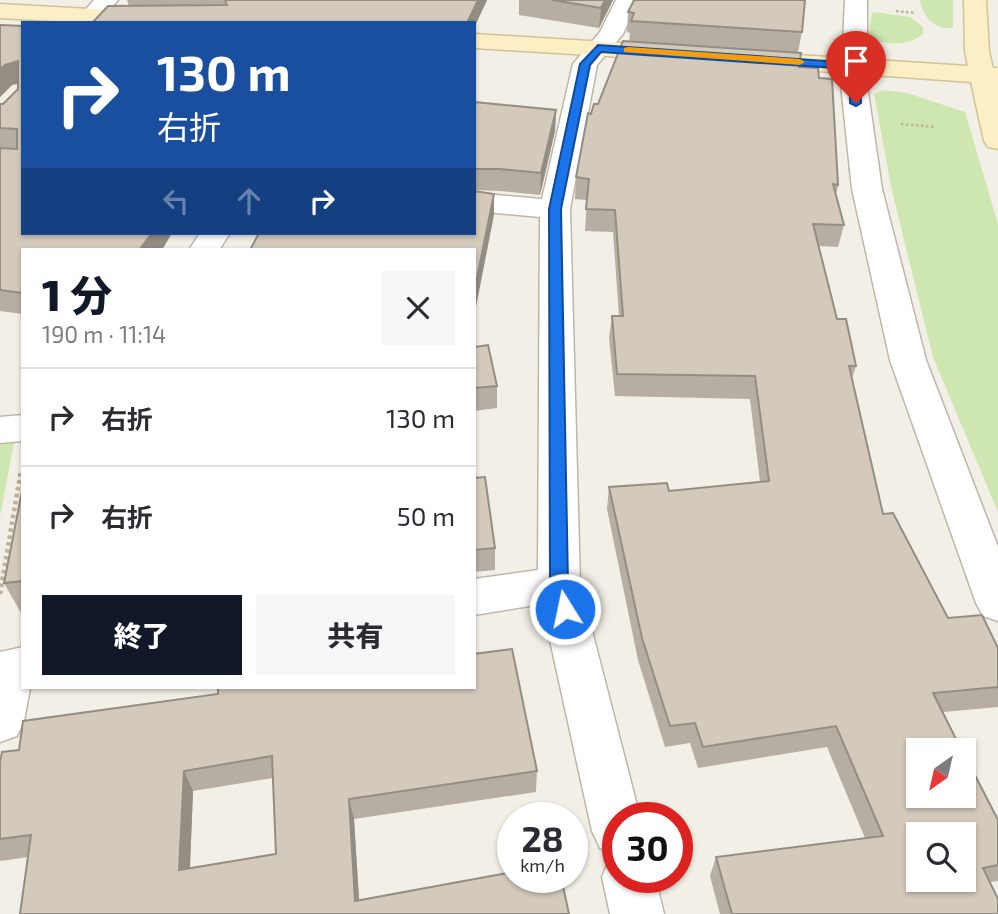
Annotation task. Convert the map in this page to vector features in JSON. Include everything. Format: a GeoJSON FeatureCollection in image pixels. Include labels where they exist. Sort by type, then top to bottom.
{"type":"FeatureCollection","features":[{"type":"Feature","properties":{"kind":"street"},"geometry":{"type":"LineString","coordinates":[[611,802],[559,584],[555,209],[585,64],[611,34],[627,0]]}},
{"type":"Feature","properties":{"kind":"street"},"geometry":{"type":"LineString","coordinates":[[856,0],[854,85],[867,188],[908,360],[998,603]]}},
{"type":"Feature","properties":{"kind":"street"},"geometry":{"type":"LineString","coordinates":[[975,0],[975,36],[990,76],[998,141]]}},
{"type":"Feature","properties":{"kind":"street"},"geometry":{"type":"LineString","coordinates":[[0,11],[95,12],[195,21]]}},
{"type":"Feature","properties":{"kind":"street"},"geometry":{"type":"LineString","coordinates":[[476,41],[700,55]]}},
{"type":"Feature","properties":{"kind":"street"},"geometry":{"type":"LineString","coordinates":[[727,57],[990,76]]}},
{"type":"Feature","properties":{"kind":"street"},"geometry":{"type":"LineString","coordinates":[[476,202],[555,209]]}},
{"type":"Feature","properties":{"kind":"street"},"geometry":{"type":"LineString","coordinates":[[0,430],[21,428]]}},
{"type":"Feature","properties":{"kind":"street"},"geometry":{"type":"LineString","coordinates":[[476,597],[559,584]]}},
{"type":"Feature","properties":{"kind":"street"},"geometry":{"type":"LineString","coordinates":[[0,721],[10,668],[21,667]]}},
{"type":"Feature","properties":{"kind":"street"},"geometry":{"type":"LineString","coordinates":[[633,893],[638,914]]}},
{"type":"Feature","properties":{"kind":"path"},"geometry":{"type":"LineString","coordinates":[[0,594],[21,472]]}},
{"type":"Feature","properties":{"kind":"green space"},"geometry":{"type":"Polygon","coordinates":[[[920,0],[953,0],[953,28],[935,25],[924,12],[920,0]]]}},
{"type":"Feature","properties":{"kind":"green space"},"geometry":{"type":"Polygon","coordinates":[[[874,12],[910,17],[923,27],[923,34],[896,44],[874,39],[869,35],[874,12]]]}},
{"type":"Feature","properties":{"kind":"green space"},"geometry":{"type":"Polygon","coordinates":[[[883,90],[907,93],[965,112],[998,224],[998,512],[933,357],[892,191],[874,94],[883,90]]]}},
{"type":"Feature","properties":{"kind":"green space"},"geometry":{"type":"Polygon","coordinates":[[[14,443],[0,516],[0,445],[14,443]]]}},
{"type":"Feature","properties":{"kind":"building"},"geometry":{"type":"Polygon","coordinates":[[[225,0],[478,0],[468,21],[94,21],[108,6],[227,5],[225,0]]]}},
{"type":"Feature","properties":{"kind":"building"},"geometry":{"type":"Polygon","coordinates":[[[552,0],[605,0],[601,8],[552,0]]]}},
{"type":"Feature","properties":{"kind":"building"},"geometry":{"type":"Polygon","coordinates":[[[634,0],[805,0],[802,32],[631,21],[634,13],[628,12],[634,0]]]}},
{"type":"Feature","properties":{"kind":"building"},"geometry":{"type":"Polygon","coordinates":[[[0,25],[21,26],[21,235],[150,235],[141,248],[21,248],[21,293],[0,290],[0,148],[17,149],[17,129],[0,128],[0,104],[18,89],[18,61],[0,69],[0,25]]]}},
{"type":"Feature","properties":{"kind":"building"},"geometry":{"type":"Polygon","coordinates":[[[623,41],[801,53],[799,67],[818,68],[819,78],[832,79],[838,185],[833,184],[844,225],[813,224],[837,319],[846,319],[856,366],[849,366],[883,514],[893,513],[948,618],[982,615],[998,648],[998,687],[933,693],[956,738],[906,738],[906,808],[976,808],[976,777],[998,820],[998,865],[983,868],[998,899],[998,914],[732,914],[716,857],[883,836],[836,726],[703,747],[695,723],[670,726],[642,638],[609,487],[667,483],[669,491],[769,481],[755,376],[617,374],[612,316],[623,316],[615,210],[586,209],[589,179],[576,177],[588,113],[591,114],[594,104],[598,104],[623,41]]]}},
{"type":"Feature","properties":{"kind":"building"},"geometry":{"type":"Polygon","coordinates":[[[476,102],[556,110],[541,173],[476,169],[476,102]]]}},
{"type":"Feature","properties":{"kind":"building"},"geometry":{"type":"Polygon","coordinates":[[[476,191],[494,194],[476,282],[476,248],[251,248],[258,235],[476,235],[476,191]]]}},
{"type":"Feature","properties":{"kind":"building"},"geometry":{"type":"Polygon","coordinates":[[[488,345],[497,386],[476,388],[476,347],[488,345]]]}},
{"type":"Feature","properties":{"kind":"building"},"geometry":{"type":"Polygon","coordinates":[[[485,477],[495,548],[476,550],[476,478],[485,477]]]}},
{"type":"Feature","properties":{"kind":"building"},"geometry":{"type":"Polygon","coordinates":[[[21,496],[21,581],[4,583],[21,496]]]}},
{"type":"Feature","properties":{"kind":"building"},"geometry":{"type":"Polygon","coordinates":[[[512,649],[537,771],[349,799],[355,901],[497,875],[497,893],[564,893],[569,914],[20,914],[31,835],[0,839],[0,762],[2,752],[19,750],[23,721],[218,694],[218,689],[476,689],[476,654],[512,649]],[[272,756],[184,771],[179,870],[276,854],[272,756]]]}},
{"type":"Feature","properties":{"kind":"slow traffic"},"geometry":{"type":"LineString","coordinates":[[628,50],[800,62]]}},
{"type":"Feature","properties":{"kind":"route"},"geometry":{"type":"LineString","coordinates":[[565,609],[559,584],[555,209],[585,64],[598,48],[855,66],[856,103]]}}]}
